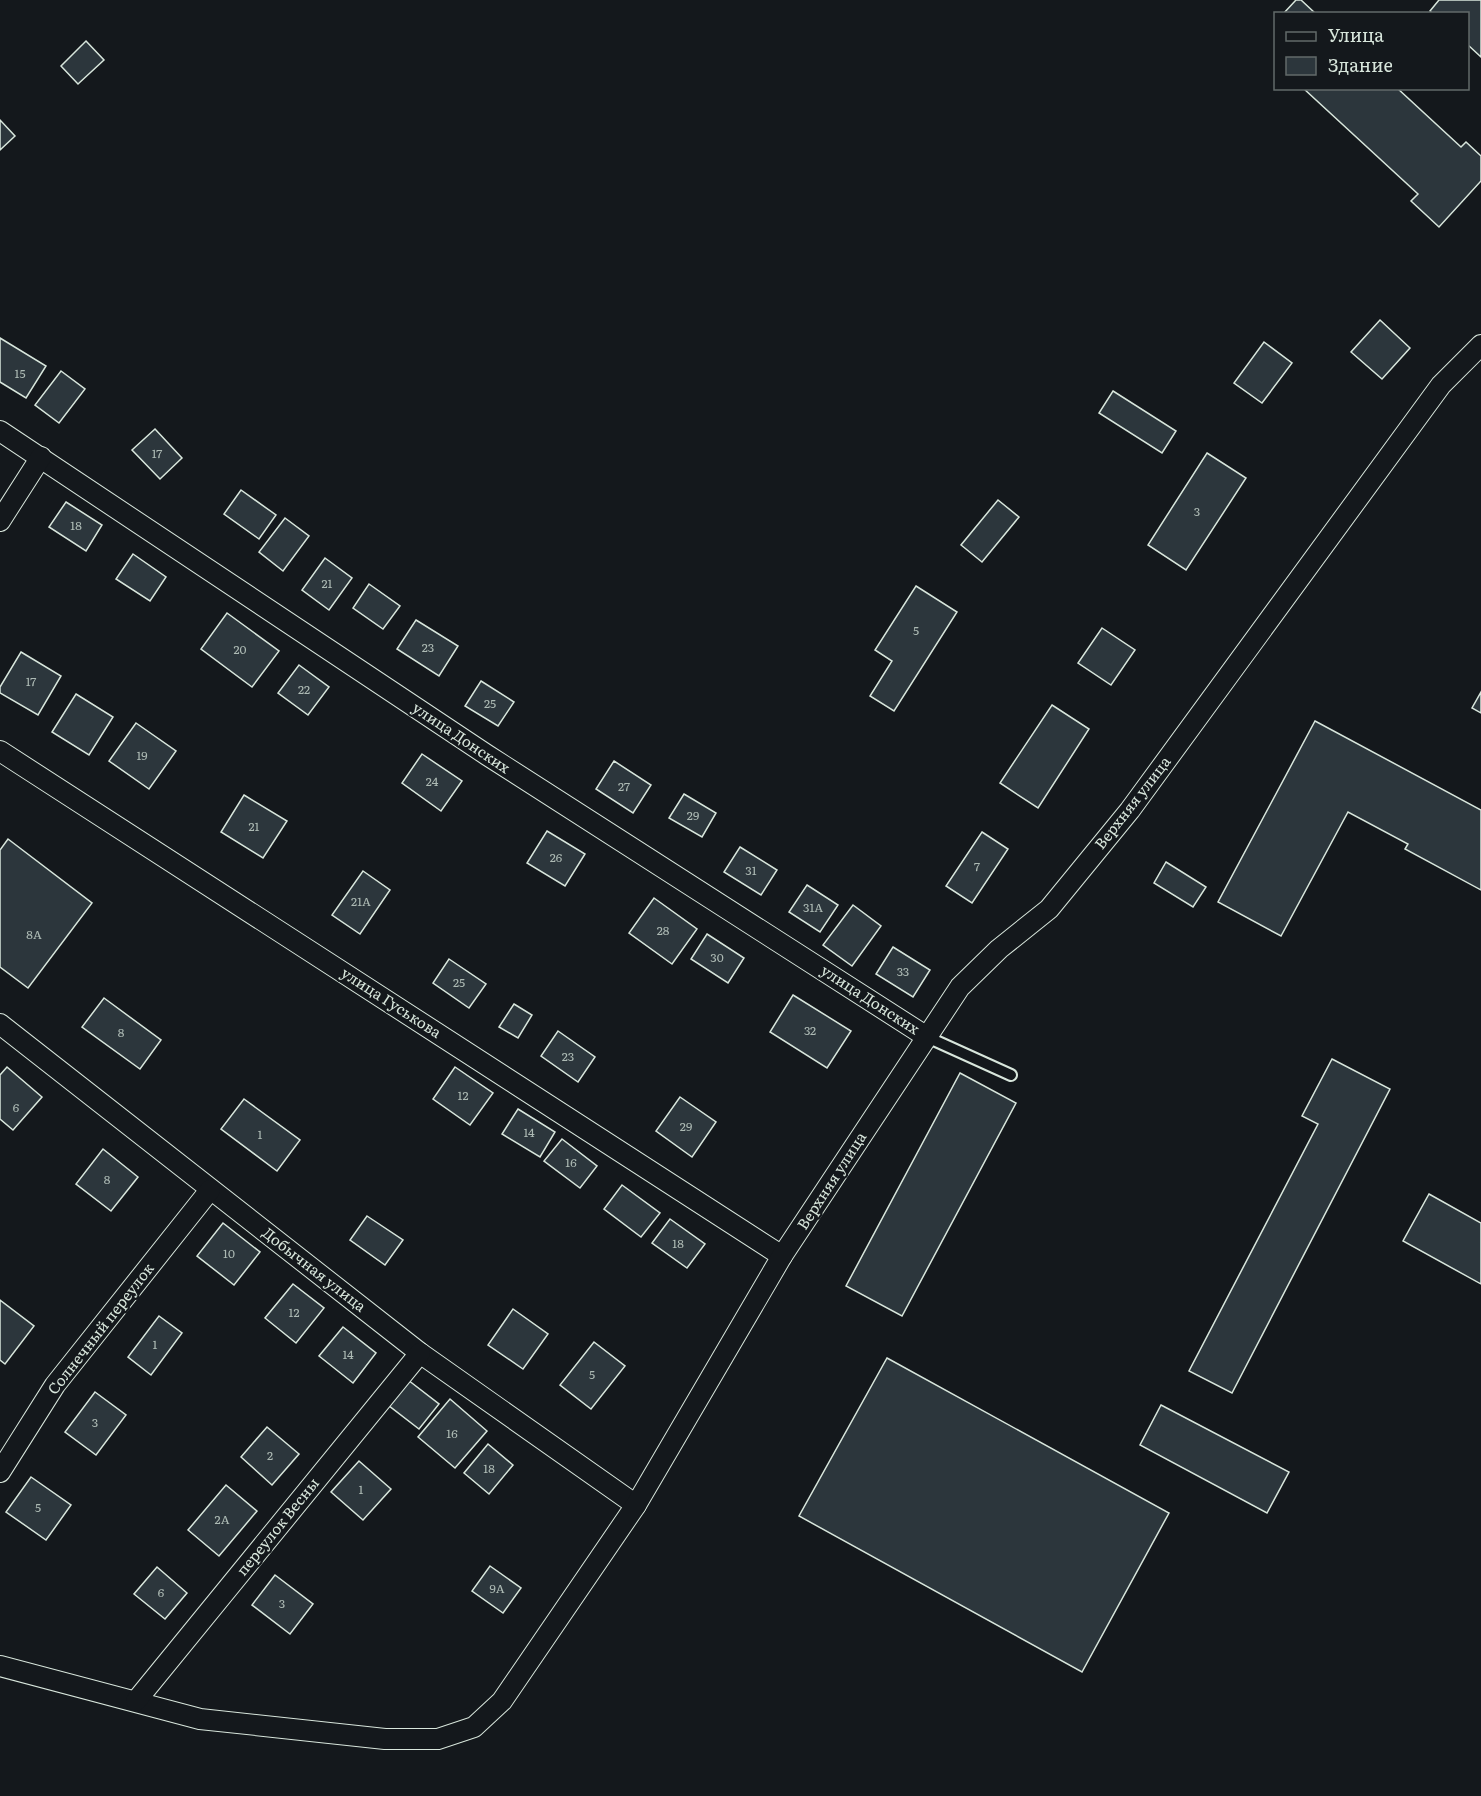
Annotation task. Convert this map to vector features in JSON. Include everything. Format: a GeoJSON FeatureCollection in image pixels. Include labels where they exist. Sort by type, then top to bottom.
{"type":"FeatureCollection","features":[{"type":"Feature","properties":{"kind":"street","name":"Верхняя улица"},"geometry":{"type":"LineString","coordinates":[[0,1666],[200,1719],[385,1739],[438,1739],[474,1727],[502,1701],[636,1505],[783,1256],[960,987],[999,949],[1049,909],[1130,810],[1441,385],[1481,345]]}},
{"type":"Feature","properties":{"kind":"street","name":"улица Донских"},"geometry":{"type":"LineString","coordinates":[[0,431],[487,755],[927,1037]]}},
{"type":"Feature","properties":{"kind":"street"},"geometry":{"type":"LineString","coordinates":[[0,521],[41,457]]}},
{"type":"Feature","properties":{"kind":"street","name":"улица Гуськова"},"geometry":{"type":"LineString","coordinates":[[0,751],[783,1256]]}},
{"type":"Feature","properties":{"kind":"street","name":"Добычная улица"},"geometry":{"type":"LineString","coordinates":[[0,1024],[420,1353],[636,1505]]}},
{"type":"Feature","properties":{"kind":"street","name":"Солнечный переулок"},"geometry":{"type":"LineString","coordinates":[[0,1472],[56,1385],[210,1190]]}},
{"type":"Feature","properties":{"kind":"street","name":"переулок Весны"},"geometry":{"type":"LineString","coordinates":[[136,1701],[420,1353]]}},
{"type":"Feature","properties":{"kind":"lane"},"geometry":{"type":"LineString","coordinates":[[927,1037],[1011,1075]]}},
{"type":"Feature","properties":{"kind":"building"},"geometry":{"type":"Polygon","coordinates":[[[1296,0],[1301,0],[1314,12],[1285,12],[1296,0]]]}},
{"type":"Feature","properties":{"kind":"building"},"geometry":{"type":"Polygon","coordinates":[[[1439,0],[1481,0],[1481,57],[1469,46],[1469,12],[1430,11],[1439,0]]]}},
{"type":"Feature","properties":{"kind":"building"},"geometry":{"type":"Polygon","coordinates":[[[86,41],[104,60],[78,84],[61,66],[86,41]]]}},
{"type":"Feature","properties":{"kind":"building"},"geometry":{"type":"Polygon","coordinates":[[[1305,90],[1399,90],[1461,147],[1466,142],[1481,156],[1481,181],[1439,227],[1411,201],[1418,194],[1305,90]]]}},
{"type":"Feature","properties":{"kind":"building"},"geometry":{"type":"Polygon","coordinates":[[[0,120],[15,136],[0,150],[0,120]]]}},
{"type":"Feature","properties":{"kind":"building"},"geometry":{"type":"Polygon","coordinates":[[[1380,320],[1410,348],[1382,379],[1351,352],[1380,320]]]}},
{"type":"Feature","properties":{"kind":"building"},"geometry":{"type":"Polygon","coordinates":[[[0,338],[46,366],[26,398],[0,382],[0,338]]]}},
{"type":"Feature","properties":{"kind":"building"},"geometry":{"type":"Polygon","coordinates":[[[1264,342],[1292,363],[1262,403],[1234,383],[1264,342]]]}},
{"type":"Feature","properties":{"kind":"building"},"geometry":{"type":"Polygon","coordinates":[[[61,371],[85,389],[59,423],[35,405],[61,371]]]}},
{"type":"Feature","properties":{"kind":"building"},"geometry":{"type":"Polygon","coordinates":[[[1113,391],[1176,431],[1162,453],[1099,413],[1113,391]]]}},
{"type":"Feature","properties":{"kind":"building"},"geometry":{"type":"Polygon","coordinates":[[[155,429],[182,458],[160,479],[132,450],[155,429]]]}},
{"type":"Feature","properties":{"kind":"building"},"geometry":{"type":"Polygon","coordinates":[[[1207,453],[1246,478],[1186,570],[1148,545],[1207,453]]]}},
{"type":"Feature","properties":{"kind":"building"},"geometry":{"type":"Polygon","coordinates":[[[241,490],[276,515],[259,539],[224,514],[241,490]]]}},
{"type":"Feature","properties":{"kind":"building"},"geometry":{"type":"Polygon","coordinates":[[[998,500],[1019,517],[982,562],[961,545],[998,500]]]}},
{"type":"Feature","properties":{"kind":"building"},"geometry":{"type":"Polygon","coordinates":[[[66,502],[102,525],[86,551],[49,527],[66,502]]]}},
{"type":"Feature","properties":{"kind":"building"},"geometry":{"type":"Polygon","coordinates":[[[285,518],[309,536],[283,571],[259,552],[285,518]]]}},
{"type":"Feature","properties":{"kind":"building"},"geometry":{"type":"Polygon","coordinates":[[[133,554],[166,577],[150,601],[116,579],[133,554]]]}},
{"type":"Feature","properties":{"kind":"building"},"geometry":{"type":"Polygon","coordinates":[[[325,558],[352,578],[329,610],[302,590],[325,558]]]}},
{"type":"Feature","properties":{"kind":"building"},"geometry":{"type":"Polygon","coordinates":[[[369,584],[400,606],[383,629],[353,608],[369,584]]]}},
{"type":"Feature","properties":{"kind":"building"},"geometry":{"type":"Polygon","coordinates":[[[916,586],[957,612],[894,711],[870,696],[892,661],[875,650],[916,586]]]}},
{"type":"Feature","properties":{"kind":"building"},"geometry":{"type":"Polygon","coordinates":[[[227,613],[279,651],[252,687],[201,649],[227,613]]]}},
{"type":"Feature","properties":{"kind":"building"},"geometry":{"type":"Polygon","coordinates":[[[416,620],[458,646],[439,676],[397,649],[416,620]]]}},
{"type":"Feature","properties":{"kind":"building"},"geometry":{"type":"Polygon","coordinates":[[[1102,628],[1135,650],[1111,685],[1078,663],[1102,628]]]}},
{"type":"Feature","properties":{"kind":"building"},"geometry":{"type":"Polygon","coordinates":[[[21,652],[61,676],[38,715],[0,693],[0,687],[21,652]]]}},
{"type":"Feature","properties":{"kind":"building"},"geometry":{"type":"Polygon","coordinates":[[[299,665],[329,687],[308,715],[278,693],[299,665]]]}},
{"type":"Feature","properties":{"kind":"building"},"geometry":{"type":"Polygon","coordinates":[[[481,681],[514,702],[498,726],[465,706],[481,681]]]}},
{"type":"Feature","properties":{"kind":"building"},"geometry":{"type":"Polygon","coordinates":[[[1481,692],[1481,713],[1472,708],[1481,692]]]}},
{"type":"Feature","properties":{"kind":"building"},"geometry":{"type":"Polygon","coordinates":[[[76,694],[113,717],[89,755],[52,732],[76,694]]]}},
{"type":"Feature","properties":{"kind":"building"},"geometry":{"type":"Polygon","coordinates":[[[1052,705],[1089,729],[1038,808],[1000,783],[1052,705]]]}},
{"type":"Feature","properties":{"kind":"building"},"geometry":{"type":"Polygon","coordinates":[[[1315,721],[1481,810],[1481,890],[1405,849],[1408,844],[1348,812],[1281,936],[1218,902],[1315,721]]]}},
{"type":"Feature","properties":{"kind":"building"},"geometry":{"type":"Polygon","coordinates":[[[136,723],[176,751],[149,789],[109,761],[136,723]]]}},
{"type":"Feature","properties":{"kind":"building"},"geometry":{"type":"Polygon","coordinates":[[[422,754],[462,781],[441,811],[402,783],[422,754]]]}},
{"type":"Feature","properties":{"kind":"building"},"geometry":{"type":"Polygon","coordinates":[[[614,761],[651,785],[633,813],[596,789],[614,761]]]}},
{"type":"Feature","properties":{"kind":"building"},"geometry":{"type":"Polygon","coordinates":[[[684,794],[716,813],[702,837],[669,818],[684,794]]]}},
{"type":"Feature","properties":{"kind":"building"},"geometry":{"type":"Polygon","coordinates":[[[244,795],[287,821],[263,858],[221,832],[244,795]]]}},
{"type":"Feature","properties":{"kind":"building"},"geometry":{"type":"Polygon","coordinates":[[[547,831],[585,854],[565,886],[527,863],[547,831]]]}},
{"type":"Feature","properties":{"kind":"building"},"geometry":{"type":"Polygon","coordinates":[[[982,832],[1008,849],[972,903],[946,886],[982,832]]]}},
{"type":"Feature","properties":{"kind":"building"},"geometry":{"type":"Polygon","coordinates":[[[8,839],[92,903],[28,988],[0,967],[0,850],[8,839]]]}},
{"type":"Feature","properties":{"kind":"building"},"geometry":{"type":"Polygon","coordinates":[[[740,847],[777,870],[761,895],[724,872],[740,847]]]}},
{"type":"Feature","properties":{"kind":"building"},"geometry":{"type":"Polygon","coordinates":[[[1166,862],[1206,887],[1193,907],[1154,883],[1166,862]]]}},
{"type":"Feature","properties":{"kind":"building"},"geometry":{"type":"Polygon","coordinates":[[[363,871],[390,890],[360,934],[332,915],[363,871]]]}},
{"type":"Feature","properties":{"kind":"building"},"geometry":{"type":"Polygon","coordinates":[[[807,885],[838,905],[820,932],[789,912],[807,885]]]}},
{"type":"Feature","properties":{"kind":"building"},"geometry":{"type":"Polygon","coordinates":[[[654,898],[697,929],[672,964],[629,933],[654,898]]]}},
{"type":"Feature","properties":{"kind":"building"},"geometry":{"type":"Polygon","coordinates":[[[853,905],[881,926],[852,966],[823,945],[853,905]]]}},
{"type":"Feature","properties":{"kind":"building"},"geometry":{"type":"Polygon","coordinates":[[[707,934],[744,958],[728,983],[691,959],[707,934]]]}},
{"type":"Feature","properties":{"kind":"building"},"geometry":{"type":"Polygon","coordinates":[[[893,947],[930,970],[913,997],[876,974],[893,947]]]}},
{"type":"Feature","properties":{"kind":"building"},"geometry":{"type":"Polygon","coordinates":[[[449,959],[486,984],[469,1008],[433,983],[449,959]]]}},
{"type":"Feature","properties":{"kind":"building"},"geometry":{"type":"Polygon","coordinates":[[[793,995],[851,1031],[827,1068],[770,1032],[793,995]]]}},
{"type":"Feature","properties":{"kind":"building"},"geometry":{"type":"Polygon","coordinates":[[[104,998],[161,1040],[140,1069],[82,1027],[104,998]]]}},
{"type":"Feature","properties":{"kind":"building"},"geometry":{"type":"Polygon","coordinates":[[[514,1004],[532,1015],[518,1038],[499,1027],[514,1004]]]}},
{"type":"Feature","properties":{"kind":"building"},"geometry":{"type":"Polygon","coordinates":[[[558,1031],[595,1057],[578,1082],[541,1056],[558,1031]]]}},
{"type":"Feature","properties":{"kind":"building"},"geometry":{"type":"Polygon","coordinates":[[[1332,1059],[1390,1089],[1232,1393],[1189,1371],[1318,1124],[1302,1116],[1332,1059]]]}},
{"type":"Feature","properties":{"kind":"building"},"geometry":{"type":"Polygon","coordinates":[[[7,1067],[42,1097],[13,1130],[0,1119],[0,1075],[7,1067]]]}},
{"type":"Feature","properties":{"kind":"building"},"geometry":{"type":"Polygon","coordinates":[[[455,1067],[493,1093],[470,1125],[433,1099],[455,1067]]]}},
{"type":"Feature","properties":{"kind":"building"},"geometry":{"type":"Polygon","coordinates":[[[960,1073],[1016,1103],[902,1316],[846,1286],[960,1073]]]}},
{"type":"Feature","properties":{"kind":"building"},"geometry":{"type":"Polygon","coordinates":[[[680,1097],[716,1122],[692,1157],[656,1131],[680,1097]]]}},
{"type":"Feature","properties":{"kind":"building"},"geometry":{"type":"Polygon","coordinates":[[[244,1099],[300,1140],[277,1171],[221,1129],[244,1099]]]}},
{"type":"Feature","properties":{"kind":"building"},"geometry":{"type":"Polygon","coordinates":[[[518,1109],[555,1132],[540,1157],[502,1134],[518,1109]]]}},
{"type":"Feature","properties":{"kind":"building"},"geometry":{"type":"Polygon","coordinates":[[[562,1139],[597,1166],[580,1188],[544,1161],[562,1139]]]}},
{"type":"Feature","properties":{"kind":"building"},"geometry":{"type":"Polygon","coordinates":[[[103,1149],[138,1177],[111,1211],[76,1184],[103,1149]]]}},
{"type":"Feature","properties":{"kind":"building"},"geometry":{"type":"Polygon","coordinates":[[[622,1185],[660,1213],[641,1237],[604,1209],[622,1185]]]}},
{"type":"Feature","properties":{"kind":"building"},"geometry":{"type":"Polygon","coordinates":[[[1429,1194],[1481,1223],[1481,1284],[1403,1241],[1429,1194]]]}},
{"type":"Feature","properties":{"kind":"building"},"geometry":{"type":"Polygon","coordinates":[[[367,1216],[403,1240],[385,1265],[350,1240],[367,1216]]]}},
{"type":"Feature","properties":{"kind":"building"},"geometry":{"type":"Polygon","coordinates":[[[670,1219],[705,1244],[687,1268],[652,1243],[670,1219]]]}},
{"type":"Feature","properties":{"kind":"building"},"geometry":{"type":"Polygon","coordinates":[[[223,1223],[260,1252],[234,1285],[197,1256],[223,1223]]]}},
{"type":"Feature","properties":{"kind":"building"},"geometry":{"type":"Polygon","coordinates":[[[293,1284],[324,1308],[296,1343],[265,1318],[293,1284]]]}},
{"type":"Feature","properties":{"kind":"building"},"geometry":{"type":"Polygon","coordinates":[[[0,1300],[34,1326],[5,1364],[0,1360],[0,1300]]]}},
{"type":"Feature","properties":{"kind":"building"},"geometry":{"type":"Polygon","coordinates":[[[513,1309],[548,1334],[523,1369],[488,1345],[513,1309]]]}},
{"type":"Feature","properties":{"kind":"building"},"geometry":{"type":"Polygon","coordinates":[[[159,1316],[182,1333],[151,1375],[128,1357],[159,1316]]]}},
{"type":"Feature","properties":{"kind":"building"},"geometry":{"type":"Polygon","coordinates":[[[343,1327],[376,1353],[353,1383],[319,1356],[343,1327]]]}},
{"type":"Feature","properties":{"kind":"building"},"geometry":{"type":"Polygon","coordinates":[[[594,1342],[625,1366],[591,1409],[560,1385],[594,1342]]]}},
{"type":"Feature","properties":{"kind":"building"},"geometry":{"type":"Polygon","coordinates":[[[887,1358],[1169,1513],[1082,1672],[799,1516],[887,1358]]]}},
{"type":"Feature","properties":{"kind":"building"},"geometry":{"type":"Polygon","coordinates":[[[408,1380],[439,1404],[419,1429],[388,1405],[408,1380]]]}},
{"type":"Feature","properties":{"kind":"building"},"geometry":{"type":"Polygon","coordinates":[[[95,1392],[126,1415],[96,1455],[65,1432],[95,1392]]]}},
{"type":"Feature","properties":{"kind":"building"},"geometry":{"type":"Polygon","coordinates":[[[450,1399],[487,1431],[455,1468],[418,1437],[450,1399]]]}},
{"type":"Feature","properties":{"kind":"building"},"geometry":{"type":"Polygon","coordinates":[[[1161,1405],[1289,1472],[1267,1513],[1140,1445],[1161,1405]]]}},
{"type":"Feature","properties":{"kind":"building"},"geometry":{"type":"Polygon","coordinates":[[[267,1427],[299,1454],[272,1485],[241,1457],[267,1427]]]}},
{"type":"Feature","properties":{"kind":"building"},"geometry":{"type":"Polygon","coordinates":[[[488,1444],[513,1465],[489,1494],[464,1473],[488,1444]]]}},
{"type":"Feature","properties":{"kind":"building"},"geometry":{"type":"Polygon","coordinates":[[[359,1461],[391,1489],[363,1520],[331,1492],[359,1461]]]}},
{"type":"Feature","properties":{"kind":"building"},"geometry":{"type":"Polygon","coordinates":[[[31,1477],[71,1505],[46,1540],[6,1512],[31,1477]]]}},
{"type":"Feature","properties":{"kind":"building"},"geometry":{"type":"Polygon","coordinates":[[[226,1485],[257,1511],[219,1556],[188,1530],[226,1485]]]}},
{"type":"Feature","properties":{"kind":"building"},"geometry":{"type":"Polygon","coordinates":[[[490,1566],[521,1588],[503,1613],[472,1591],[490,1566]]]}},
{"type":"Feature","properties":{"kind":"building"},"geometry":{"type":"Polygon","coordinates":[[[157,1567],[187,1593],[165,1619],[134,1594],[157,1567]]]}},
{"type":"Feature","properties":{"kind":"building"},"geometry":{"type":"Polygon","coordinates":[[[275,1575],[313,1604],[290,1634],[252,1605],[275,1575]]]}}]}
